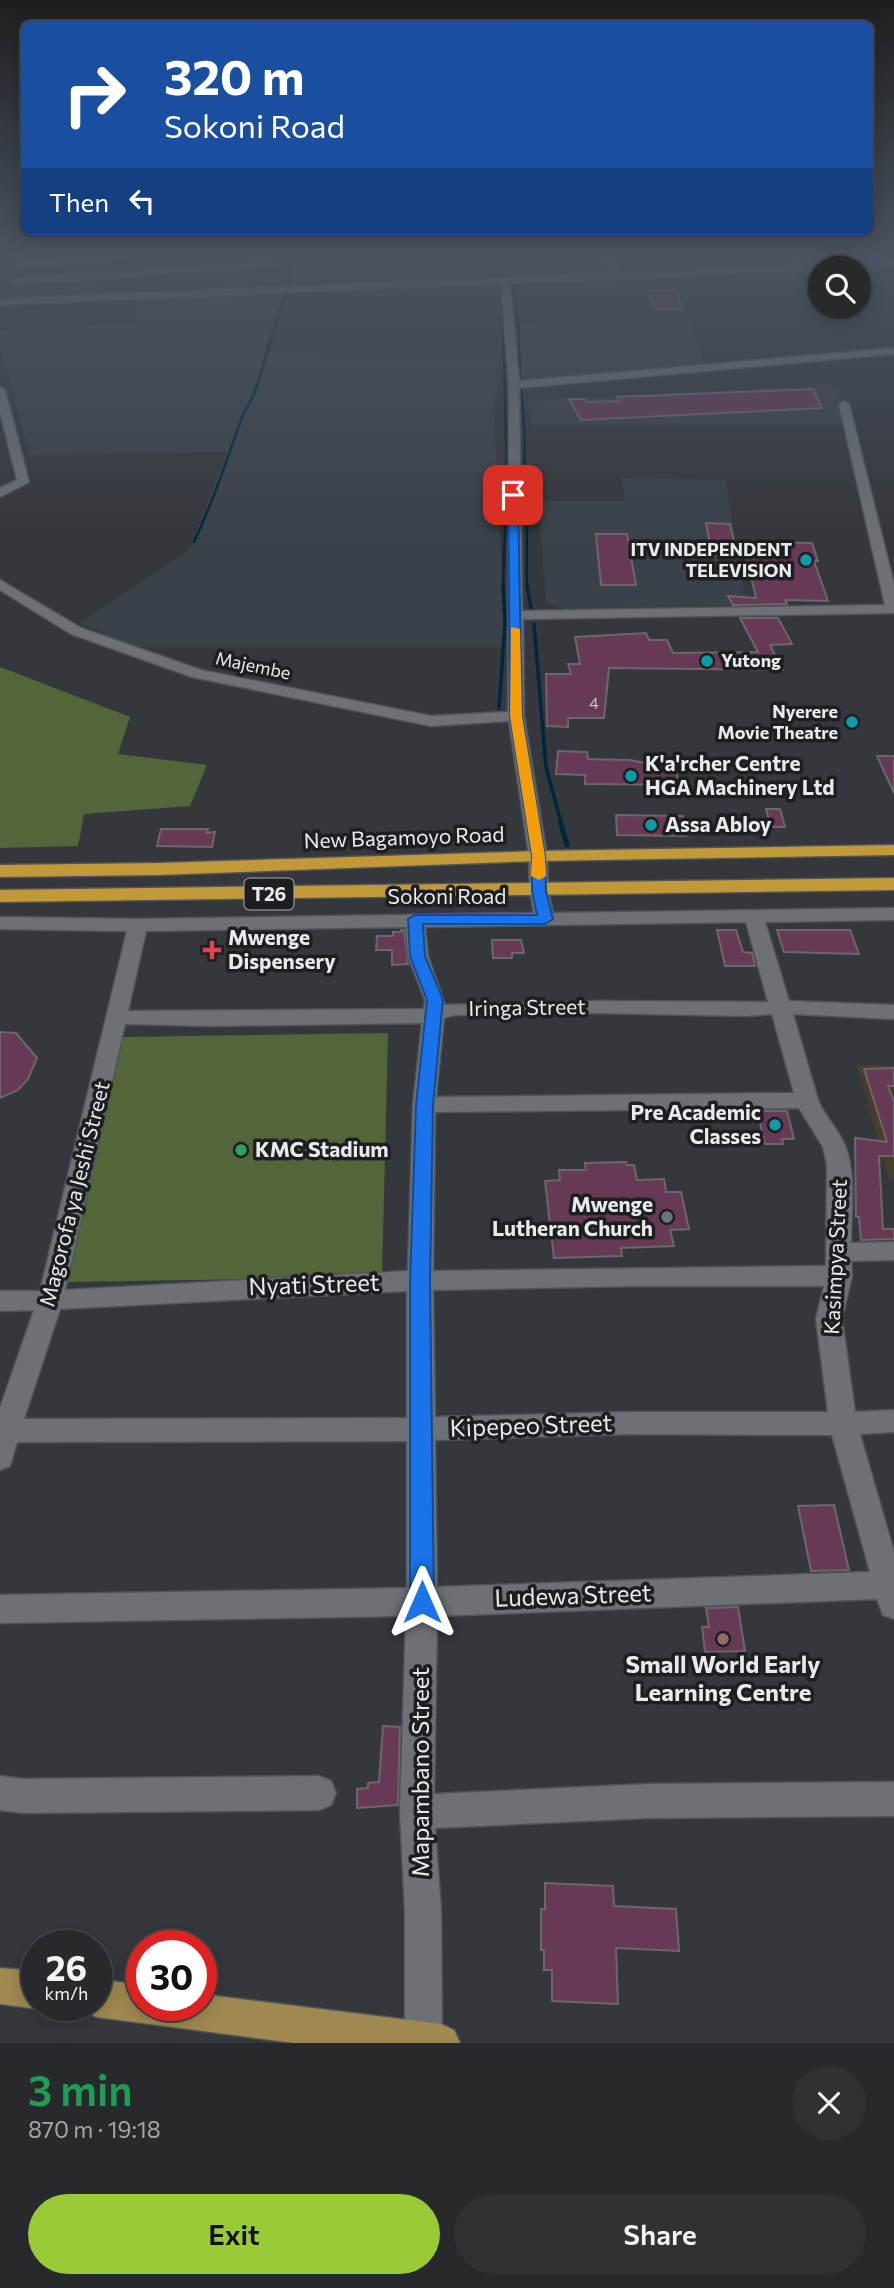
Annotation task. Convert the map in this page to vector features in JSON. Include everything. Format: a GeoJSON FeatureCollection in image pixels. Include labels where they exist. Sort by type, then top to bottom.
{"type":"FeatureCollection","features":[{"type":"Feature","properties":{"kind":"highway","name":"New Bagamoyo Road"},"geometry":{"type":"LineString","coordinates":[[0,871],[158,869],[538,856],[894,850]]}},
{"type":"Feature","properties":{"kind":"highway","name":"T26"},"geometry":{"type":"LineString","coordinates":[[0,896],[539,891],[894,884]]}},
{"type":"Feature","properties":{"kind":"main road"},"geometry":{"type":"LineString","coordinates":[[0,1986],[21,1988]]}},
{"type":"Feature","properties":{"kind":"main road"},"geometry":{"type":"LineString","coordinates":[[217,2014],[432,2042]]}},
{"type":"Feature","properties":{"kind":"street"},"geometry":{"type":"LineString","coordinates":[[511,350],[514,385],[516,716],[545,919]]}},
{"type":"Feature","properties":{"kind":"street"},"geometry":{"type":"LineString","coordinates":[[514,385],[894,351]]}},
{"type":"Feature","properties":{"kind":"street"},"geometry":{"type":"LineString","coordinates":[[0,390],[23,482],[0,493]]}},
{"type":"Feature","properties":{"kind":"street"},"geometry":{"type":"LineString","coordinates":[[514,615],[893,608],[844,404]]}},
{"type":"Feature","properties":{"kind":"street","name":"Majembe"},"geometry":{"type":"LineString","coordinates":[[0,584],[76,631],[197,674],[431,721],[516,716]]}},
{"type":"Feature","properties":{"kind":"street","name":"Sokoni Road"},"geometry":{"type":"LineString","coordinates":[[0,923],[138,925],[894,914]]}},
{"type":"Feature","properties":{"kind":"street","name":"Kasimpya Street"},"geometry":{"type":"LineString","coordinates":[[754,917],[807,1100],[813,1115],[834,1146],[839,1165],[839,1264],[829,1319],[843,1424],[892,1592]]}},
{"type":"Feature","properties":{"kind":"street","name":"Mapambano Street"},"geometry":{"type":"LineString","coordinates":[[415,919],[418,956],[435,995],[424,1105],[420,1281],[422,1602],[417,1812],[432,2042]]}},
{"type":"Feature","properties":{"kind":"street","name":"Magorofa ya Jeshi Street"},"geometry":{"type":"LineString","coordinates":[[0,1458],[3,1431],[50,1301],[138,925]]}},
{"type":"Feature","properties":{"kind":"street","name":"Iringa Street"},"geometry":{"type":"LineString","coordinates":[[118,1017],[432,1016],[456,1009],[780,1007],[894,1012]]}},
{"type":"Feature","properties":{"kind":"street"},"geometry":{"type":"LineString","coordinates":[[424,1105],[807,1100]]}},
{"type":"Feature","properties":{"kind":"street","name":"Nyati Street"},"geometry":{"type":"LineString","coordinates":[[0,1301],[50,1301],[268,1287],[420,1281],[637,1276],[839,1264],[894,1251]]}},
{"type":"Feature","properties":{"kind":"street","name":"Kipepeo Street"},"geometry":{"type":"LineString","coordinates":[[3,1431],[421,1429],[630,1423],[843,1424],[894,1421]]}},
{"type":"Feature","properties":{"kind":"street","name":"Ludewa Street"},"geometry":{"type":"LineString","coordinates":[[0,1609],[892,1592]]}},
{"type":"Feature","properties":{"kind":"street"},"geometry":{"type":"LineString","coordinates":[[0,1793],[23,1796],[319,1793]]}},
{"type":"Feature","properties":{"kind":"street"},"geometry":{"type":"LineString","coordinates":[[417,1812],[649,1801],[894,1799]]}},
{"type":"Feature","properties":{"kind":"shaded area"},"geometry":{"type":"Polygon","coordinates":[[[0,350],[500,354],[494,409],[505,647],[135,647],[79,623],[190,549],[227,452],[30,455],[0,350]]]}},
{"type":"Feature","properties":{"kind":"shaded area"},"geometry":{"type":"Polygon","coordinates":[[[519,350],[700,350],[705,366],[520,382],[519,350]]]}},
{"type":"Feature","properties":{"kind":"shaded area"},"geometry":{"type":"Polygon","coordinates":[[[838,385],[843,426],[531,426],[529,401],[838,385]]]}},
{"type":"Feature","properties":{"kind":"shaded area"},"geometry":{"type":"Polygon","coordinates":[[[622,478],[726,480],[741,578],[749,605],[564,609],[546,602],[538,501],[624,501],[622,478]]]}},
{"type":"Feature","properties":{"kind":"shaded area"},"geometry":{"type":"Polygon","coordinates":[[[857,1065],[894,1065],[894,1179],[889,1179],[857,1065]]]}},
{"type":"Feature","properties":{"kind":"green space"},"geometry":{"type":"Polygon","coordinates":[[[0,667],[130,717],[118,754],[207,765],[190,806],[84,814],[78,846],[0,848],[0,667]]]}},
{"type":"Feature","properties":{"kind":"green space","name":"KMC Stadium"},"geometry":{"type":"Polygon","coordinates":[[[388,1033],[382,1277],[67,1282],[123,1037],[388,1033]]]}},
{"type":"Feature","properties":{"kind":"building"},"geometry":{"type":"Polygon","coordinates":[[[813,389],[822,408],[581,420],[569,399],[585,399],[587,402],[619,401],[617,397],[813,389]]]}},
{"type":"Feature","properties":{"kind":"building"},"geometry":{"type":"Polygon","coordinates":[[[706,523],[730,524],[734,542],[812,543],[818,561],[814,561],[828,601],[785,600],[787,604],[733,605],[728,596],[756,598],[746,556],[712,556],[706,523]]]}},
{"type":"Feature","properties":{"kind":"building"},"geometry":{"type":"Polygon","coordinates":[[[596,534],[627,534],[636,585],[601,585],[596,534]]]}},
{"type":"Feature","properties":{"kind":"building"},"geometry":{"type":"Polygon","coordinates":[[[740,618],[778,618],[792,644],[770,645],[783,670],[609,668],[604,718],[568,718],[568,727],[547,726],[546,674],[571,674],[568,664],[580,664],[575,637],[646,633],[649,640],[667,640],[673,653],[758,652],[740,618]]]}},
{"type":"Feature","properties":{"kind":"building"},"geometry":{"type":"Polygon","coordinates":[[[558,751],[587,752],[588,759],[630,760],[657,766],[657,769],[676,769],[679,785],[585,784],[585,775],[556,774],[558,751]]]}},
{"type":"Feature","properties":{"kind":"building"},"geometry":{"type":"Polygon","coordinates":[[[877,756],[894,756],[894,793],[877,756]]]}},
{"type":"Feature","properties":{"kind":"building"},"geometry":{"type":"Polygon","coordinates":[[[766,809],[780,809],[785,827],[771,827],[766,809]]]}},
{"type":"Feature","properties":{"kind":"building","name":"Assa Abloy"},"geometry":{"type":"Polygon","coordinates":[[[616,815],[683,816],[686,836],[617,835],[616,815]]]}},
{"type":"Feature","properties":{"kind":"building"},"geometry":{"type":"Polygon","coordinates":[[[161,829],[208,829],[207,833],[215,832],[212,847],[157,846],[161,829]]]}},
{"type":"Feature","properties":{"kind":"building"},"geometry":{"type":"Polygon","coordinates":[[[404,930],[408,964],[392,965],[392,950],[376,950],[377,936],[393,936],[393,932],[404,930]]]}},
{"type":"Feature","properties":{"kind":"building"},"geometry":{"type":"Polygon","coordinates":[[[717,930],[736,930],[743,952],[752,953],[755,966],[725,966],[717,930]]]}},
{"type":"Feature","properties":{"kind":"building"},"geometry":{"type":"Polygon","coordinates":[[[777,930],[850,930],[859,954],[784,952],[777,930]]]}},
{"type":"Feature","properties":{"kind":"building"},"geometry":{"type":"Polygon","coordinates":[[[492,940],[521,940],[524,953],[512,953],[512,958],[493,958],[492,940]]]}},
{"type":"Feature","properties":{"kind":"building"},"geometry":{"type":"Polygon","coordinates":[[[0,1032],[16,1033],[37,1058],[28,1079],[18,1090],[0,1098],[0,1032]]]}},
{"type":"Feature","properties":{"kind":"building"},"geometry":{"type":"Polygon","coordinates":[[[894,1068],[894,1086],[888,1086],[894,1102],[894,1156],[879,1156],[883,1229],[894,1229],[894,1239],[861,1240],[859,1217],[856,1217],[855,1138],[887,1142],[864,1069],[894,1068]]]}},
{"type":"Feature","properties":{"kind":"building","name":"Pre Academic Classes"},"geometry":{"type":"Polygon","coordinates":[[[757,1111],[787,1111],[794,1139],[782,1139],[783,1144],[765,1144],[757,1111]]]}},
{"type":"Feature","properties":{"kind":"building","name":"Mwenge Lutheran Church"},"geometry":{"type":"Polygon","coordinates":[[[626,1162],[627,1165],[634,1165],[637,1180],[664,1179],[666,1192],[681,1192],[689,1229],[670,1230],[674,1246],[621,1248],[622,1256],[554,1258],[545,1181],[560,1180],[559,1170],[586,1170],[585,1163],[626,1162]]]}},
{"type":"Feature","properties":{"kind":"building"},"geometry":{"type":"Polygon","coordinates":[[[834,1505],[849,1570],[811,1571],[798,1506],[834,1505]]]}},
{"type":"Feature","properties":{"kind":"building","name":"Small World Early Learning Centre"},"geometry":{"type":"Polygon","coordinates":[[[738,1607],[745,1651],[705,1652],[702,1627],[709,1627],[706,1608],[738,1607]]]}},
{"type":"Feature","properties":{"kind":"building"},"geometry":{"type":"Polygon","coordinates":[[[383,1726],[400,1727],[398,1805],[357,1808],[357,1789],[368,1788],[368,1783],[379,1782],[383,1726]]]}},
{"type":"Feature","properties":{"kind":"building"},"geometry":{"type":"Polygon","coordinates":[[[545,1883],[613,1886],[614,1906],[676,1909],[679,1951],[616,1948],[618,2004],[552,2001],[552,1970],[544,1970],[544,1950],[541,1950],[541,1909],[545,1909],[545,1883]]]}},
{"type":"Feature","properties":{"kind":"waterway"},"geometry":{"type":"LineString","coordinates":[[194,542],[242,416],[254,395],[268,350]]}},
{"type":"Feature","properties":{"kind":"waterway"},"geometry":{"type":"LineString","coordinates":[[503,585],[507,469],[504,350]]}},
{"type":"Feature","properties":{"kind":"waterway"},"geometry":{"type":"LineString","coordinates":[[519,350],[520,381]]}},
{"type":"Feature","properties":{"kind":"waterway"},"geometry":{"type":"LineString","coordinates":[[521,385],[525,438],[524,472],[527,481],[527,585]]}},
{"type":"Feature","properties":{"kind":"waterway"},"geometry":{"type":"LineString","coordinates":[[499,708],[505,622],[503,585]]}},
{"type":"Feature","properties":{"kind":"waterway"},"geometry":{"type":"LineString","coordinates":[[527,585],[531,609]]}},
{"type":"Feature","properties":{"kind":"waterway"},"geometry":{"type":"LineString","coordinates":[[534,624],[546,767],[562,826]]}},
{"type":"Feature","properties":{"kind":"waterway"},"geometry":{"type":"LineString","coordinates":[[561,824],[567,845]]}},
{"type":"Feature","properties":{"kind":"slow traffic"},"geometry":{"type":"LineString","coordinates":[[514,629],[516,716],[539,876]]}},
{"type":"Feature","properties":{"kind":"place","name":"ITV INDEPENDENT TELEVISION"},"geometry":{"type":"Point","coordinates":[806,560]}},
{"type":"Feature","properties":{"kind":"place","name":"Yutong"},"geometry":{"type":"Point","coordinates":[707,661]}},
{"type":"Feature","properties":{"kind":"place","name":"Nyerere Movie Theatre"},"geometry":{"type":"Point","coordinates":[852,722]}},
{"type":"Feature","properties":{"kind":"place","name":"K'a'rcher Centre HGA Machinery Ltd"},"geometry":{"type":"Point","coordinates":[631,776]}},
{"type":"Feature","properties":{"kind":"place","name":"Assa Abloy"},"geometry":{"type":"Point","coordinates":[651,825]}},
{"type":"Feature","properties":{"kind":"place","name":"Mwenge Dispensery"},"geometry":{"type":"Point","coordinates":[212,950]}},
{"type":"Feature","properties":{"kind":"place","name":"Pre Academic Classes"},"geometry":{"type":"Point","coordinates":[775,1125]}},
{"type":"Feature","properties":{"kind":"place","name":"KMC Stadium"},"geometry":{"type":"Point","coordinates":[241,1150]}},
{"type":"Feature","properties":{"kind":"place","name":"Mwenge Lutheran Church"},"geometry":{"type":"Point","coordinates":[667,1217]}},
{"type":"Feature","properties":{"kind":"place","name":"Small World Early Learning Centre"},"geometry":{"type":"Point","coordinates":[723,1639]}},
{"type":"Feature","properties":{"kind":"route"},"geometry":{"type":"LineString","coordinates":[[422,1602],[420,1281],[424,1105],[435,995],[418,956],[415,919],[545,919],[516,716],[513,495]]}}]}
